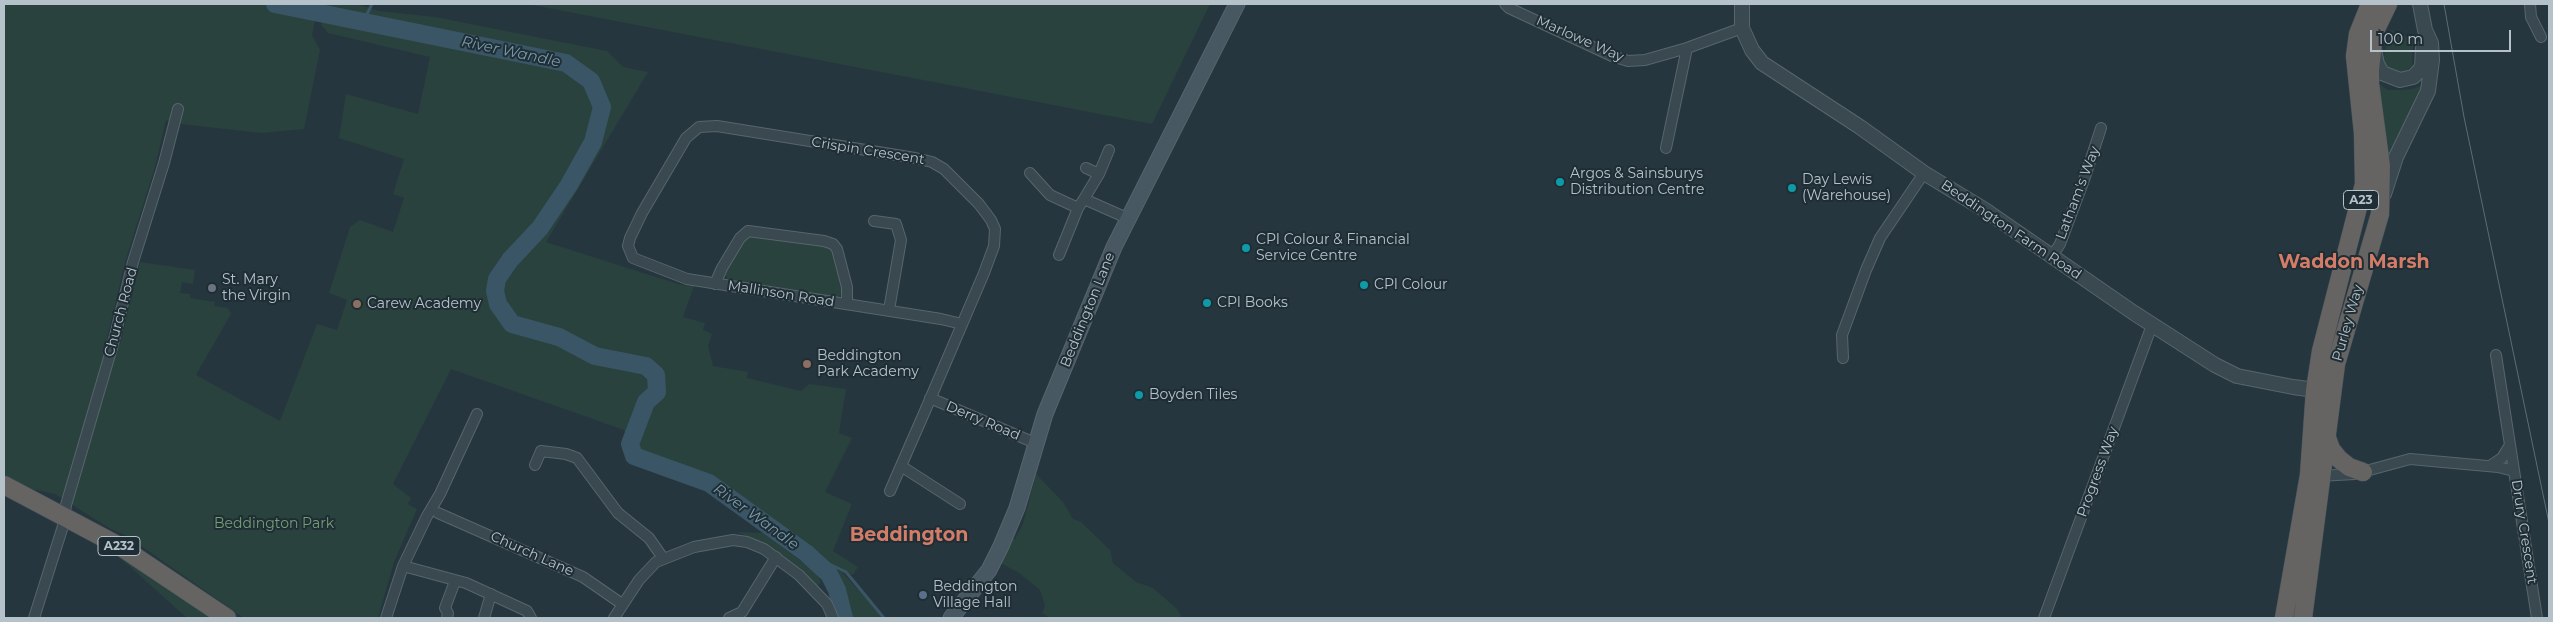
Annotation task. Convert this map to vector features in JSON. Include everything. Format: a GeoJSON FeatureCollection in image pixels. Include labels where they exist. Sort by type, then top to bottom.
{"type":"FeatureCollection","features":[{"type":"Feature","properties":{"kind":"highway","name":"Purley Way"},"geometry":{"type":"LineString","coordinates":[[2303,618],[2323,391],[2338,353],[2376,232],[2381,203],[2381,166],[2365,38],[2370,4]]}},
{"type":"Feature","properties":{"kind":"highway","name":"Purley Way"},"geometry":{"type":"LineString","coordinates":[[2284,618],[2325,434],[2323,342],[2364,184],[2363,132],[2355,56],[2388,4]]}},
{"type":"Feature","properties":{"kind":"highway"},"geometry":{"type":"LineString","coordinates":[[2325,434],[2331,449],[2339,460],[2349,467],[2362,472]]}},
{"type":"Feature","properties":{"kind":"highway","name":"A232"},"geometry":{"type":"LineString","coordinates":[[4,485],[121,547],[227,618]]}},
{"type":"Feature","properties":{"kind":"main road","name":"Beddington Lane"},"geometry":{"type":"LineString","coordinates":[[951,618],[982,579],[1001,546],[1019,504],[1035,443],[1056,387],[1127,218],[1237,4]]}},
{"type":"Feature","properties":{"kind":"street","name":"Marlowe Way"},"geometry":{"type":"LineString","coordinates":[[1505,4],[1509,8],[1628,61],[1645,60],[1687,48],[1742,28]]}},
{"type":"Feature","properties":{"kind":"street","name":"Beddington Farm Road"},"geometry":{"type":"LineString","coordinates":[[1742,4],[1742,28],[1752,50],[1762,63],[1924,173],[1985,210],[2152,325],[2215,365],[2237,376],[2323,391]]}},
{"type":"Feature","properties":{"kind":"street"},"geometry":{"type":"LineString","coordinates":[[2362,4],[2365,38],[2382,73],[2393,79],[2407,79],[2422,67],[2425,30]]}},
{"type":"Feature","properties":{"kind":"street"},"geometry":{"type":"LineString","coordinates":[[2381,203],[2396,157],[2428,91],[2432,60],[2431,43],[2425,30],[2420,4]]}},
{"type":"Feature","properties":{"kind":"street"},"geometry":{"type":"LineString","coordinates":[[2530,4],[2531,17],[2541,37]]}},
{"type":"Feature","properties":{"kind":"street"},"geometry":{"type":"LineString","coordinates":[[1666,148],[1687,48]]}},
{"type":"Feature","properties":{"kind":"street","name":"Church Road"},"geometry":{"type":"LineString","coordinates":[[34,618],[63,526],[64,516],[113,344],[133,262],[164,163],[178,109]]}},
{"type":"Feature","properties":{"kind":"street","name":"Crispin Crescent"},"geometry":{"type":"LineString","coordinates":[[628,246],[642,213],[679,150],[690,133],[699,127],[717,126],[925,160],[944,169],[986,212],[995,229],[991,257],[890,491]]}},
{"type":"Feature","properties":{"kind":"street","name":"Latham's Way"},"geometry":{"type":"LineString","coordinates":[[2052,256],[2060,244],[2101,128]]}},
{"type":"Feature","properties":{"kind":"street"},"geometry":{"type":"LineString","coordinates":[[1059,255],[1078,208],[1099,174],[1109,150]]}},
{"type":"Feature","properties":{"kind":"street"},"geometry":{"type":"LineString","coordinates":[[1086,168],[1099,174]]}},
{"type":"Feature","properties":{"kind":"street"},"geometry":{"type":"LineString","coordinates":[[1030,173],[1050,195],[1078,208]]}},
{"type":"Feature","properties":{"kind":"street"},"geometry":{"type":"LineString","coordinates":[[1842,358],[1842,335],[1880,238],[1924,173]]}},
{"type":"Feature","properties":{"kind":"street"},"geometry":{"type":"LineString","coordinates":[[1084,199],[1127,218]]}},
{"type":"Feature","properties":{"kind":"street"},"geometry":{"type":"LineString","coordinates":[[874,221],[896,224],[901,240],[889,310]]}},
{"type":"Feature","properties":{"kind":"street","name":"Mallinson Road"},"geometry":{"type":"LineString","coordinates":[[715,284],[740,238],[748,232],[755,231],[824,241],[833,244],[837,249],[848,287],[847,304]]}},
{"type":"Feature","properties":{"kind":"street","name":"Mallinson Road"},"geometry":{"type":"LineString","coordinates":[[628,246],[630,254],[640,263],[687,279],[889,310],[962,324]]}},
{"type":"Feature","properties":{"kind":"street","name":"Progress Way"},"geometry":{"type":"LineString","coordinates":[[2044,618],[2152,325]]}},
{"type":"Feature","properties":{"kind":"street","name":"Drury Crescent"},"geometry":{"type":"LineString","coordinates":[[2496,356],[2537,618]]}},
{"type":"Feature","properties":{"kind":"street","name":"Derry Road"},"geometry":{"type":"LineString","coordinates":[[930,398],[1035,443]]}},
{"type":"Feature","properties":{"kind":"street"},"geometry":{"type":"LineString","coordinates":[[386,618],[403,566],[435,510],[440,494],[477,414]]}},
{"type":"Feature","properties":{"kind":"street"},"geometry":{"type":"LineString","coordinates":[[2490,466],[2502,458],[2510,445]]}},
{"type":"Feature","properties":{"kind":"street"},"geometry":{"type":"LineString","coordinates":[[535,465],[541,451],[566,454],[577,458],[618,513],[649,538],[663,558]]}},
{"type":"Feature","properties":{"kind":"street"},"geometry":{"type":"LineString","coordinates":[[2315,476],[2362,472],[2410,459],[2490,466],[2514,471]]}},
{"type":"Feature","properties":{"kind":"street"},"geometry":{"type":"LineString","coordinates":[[901,466],[960,504]]}},
{"type":"Feature","properties":{"kind":"street","name":"Church Lane"},"geometry":{"type":"LineString","coordinates":[[435,510],[583,577],[622,604]]}},
{"type":"Feature","properties":{"kind":"street"},"geometry":{"type":"LineString","coordinates":[[614,618],[645,572],[663,558],[694,547],[733,540],[756,545],[776,558],[817,591],[830,608],[833,618]]}},
{"type":"Feature","properties":{"kind":"street"},"geometry":{"type":"LineString","coordinates":[[729,618],[742,612],[776,558]]}},
{"type":"Feature","properties":{"kind":"street"},"geometry":{"type":"LineString","coordinates":[[403,566],[455,580],[491,594],[527,611],[531,618]]}},
{"type":"Feature","properties":{"kind":"street"},"geometry":{"type":"LineString","coordinates":[[447,618],[448,614],[444,608],[455,580]]}},
{"type":"Feature","properties":{"kind":"street"},"geometry":{"type":"LineString","coordinates":[[484,618],[491,594]]}},
{"type":"Feature","properties":{"kind":"green space","name":"Beddington Park"},"geometry":{"type":"Polygon","coordinates":[[[4,4],[318,4],[312,35],[320,50],[304,129],[262,133],[181,124],[166,120],[155,167],[126,259],[107,338],[120,345],[140,262],[195,270],[193,284],[182,282],[180,293],[190,294],[190,298],[215,302],[214,306],[228,308],[231,314],[196,375],[280,421],[317,324],[337,330],[347,300],[329,293],[350,227],[360,220],[393,232],[404,198],[393,194],[404,159],[339,138],[346,94],[418,114],[430,57],[328,33],[321,25],[325,4],[357,4],[378,11],[435,17],[607,51],[623,67],[648,72],[546,242],[681,285],[694,286],[683,317],[705,323],[703,330],[712,334],[708,346],[713,366],[748,372],[747,378],[801,391],[809,384],[846,389],[839,433],[852,438],[825,492],[852,504],[833,551],[858,567],[853,575],[806,553],[709,483],[634,456],[624,430],[451,369],[393,484],[411,498],[408,504],[417,509],[394,562],[378,618],[244,618],[127,536],[109,528],[55,494],[32,489],[4,475],[4,4]]]}},
{"type":"Feature","properties":{"kind":"green space"},"geometry":{"type":"Polygon","coordinates":[[[527,4],[1210,4],[1152,124],[527,4]]]}},
{"type":"Feature","properties":{"kind":"green space"},"geometry":{"type":"Polygon","coordinates":[[[2390,30],[2413,39],[2412,66],[2403,73],[2390,70],[2385,64],[2384,57],[2390,30]]]}},
{"type":"Feature","properties":{"kind":"green space"},"geometry":{"type":"Polygon","coordinates":[[[2378,83],[2388,90],[2413,89],[2423,84],[2422,90],[2390,155],[2388,155],[2378,83]]]}},
{"type":"Feature","properties":{"kind":"green space"},"geometry":{"type":"Polygon","coordinates":[[[748,235],[832,247],[844,287],[843,293],[837,298],[728,281],[725,272],[748,235]]]}},
{"type":"Feature","properties":{"kind":"green space"},"geometry":{"type":"Polygon","coordinates":[[[1036,474],[1063,502],[1073,519],[1081,522],[1110,550],[1113,563],[1136,582],[1153,588],[1177,609],[1182,618],[1050,618],[1042,613],[1045,606],[1040,590],[1019,573],[999,562],[1009,538],[1015,539],[1023,524],[1036,474]]]}},
{"type":"Feature","properties":{"kind":"green space"},"geometry":{"type":"Polygon","coordinates":[[[737,532],[763,533],[817,573],[821,582],[817,586],[805,572],[766,544],[737,532]]]}},
{"type":"Feature","properties":{"kind":"green space"},"geometry":{"type":"Polygon","coordinates":[[[117,555],[211,618],[187,618],[117,555]]]}},
{"type":"Feature","properties":{"kind":"green space"},"geometry":{"type":"Polygon","coordinates":[[[824,564],[842,572],[875,608],[881,618],[847,618],[837,577],[824,564]]]}},
{"type":"Feature","properties":{"kind":"waterway","name":"River Wandle"},"geometry":{"type":"LineString","coordinates":[[275,4],[566,63],[591,81],[602,107],[593,142],[569,185],[540,228],[510,260],[497,279],[495,291],[498,304],[512,324],[559,337],[595,356],[646,366],[656,375],[657,392],[646,402],[630,444],[634,456],[709,483],[806,553],[829,574],[837,590],[844,618]]}},
{"type":"Feature","properties":{"kind":"waterway"},"geometry":{"type":"LineString","coordinates":[[363,22],[372,4]]}},
{"type":"Feature","properties":{"kind":"waterway","name":"River Wandle"},"geometry":{"type":"LineString","coordinates":[[806,553],[846,572],[884,618]]}},
{"type":"Feature","properties":{"kind":"tram line"},"geometry":{"type":"LineString","coordinates":[[2444,4],[2464,117],[2549,523]]}},
{"type":"Feature","properties":{"kind":"place","name":"Argos & Sainsburys Distribution Centre"},"geometry":{"type":"Point","coordinates":[1560,182]}},
{"type":"Feature","properties":{"kind":"place","name":"Day Lewis (Warehouse)"},"geometry":{"type":"Point","coordinates":[1792,188]}},
{"type":"Feature","properties":{"kind":"place","name":"CPI Colour & Financial Service Centre"},"geometry":{"type":"Point","coordinates":[1246,248]}},
{"type":"Feature","properties":{"kind":"place","name":"CPI Colour"},"geometry":{"type":"Point","coordinates":[1364,285]}},
{"type":"Feature","properties":{"kind":"place","name":"St. Mary the Virgin"},"geometry":{"type":"Point","coordinates":[212,288]}},
{"type":"Feature","properties":{"kind":"place","name":"CPI Books"},"geometry":{"type":"Point","coordinates":[1207,303]}},
{"type":"Feature","properties":{"kind":"place","name":"Carew Academy"},"geometry":{"type":"Point","coordinates":[357,304]}},
{"type":"Feature","properties":{"kind":"place","name":"Beddington Park Academy"},"geometry":{"type":"Point","coordinates":[807,364]}},
{"type":"Feature","properties":{"kind":"place","name":"Boyden Tiles"},"geometry":{"type":"Point","coordinates":[1139,395]}},
{"type":"Feature","properties":{"kind":"place","name":"Beddington Village Hall"},"geometry":{"type":"Point","coordinates":[923,595]}},
{"type":"Feature","properties":{"kind":"district","name":"Waddon Marsh"},"geometry":{"type":"Point","coordinates":[2354,262]}},
{"type":"Feature","properties":{"kind":"district","name":"Beddington"},"geometry":{"type":"Point","coordinates":[909,535]}}]}
